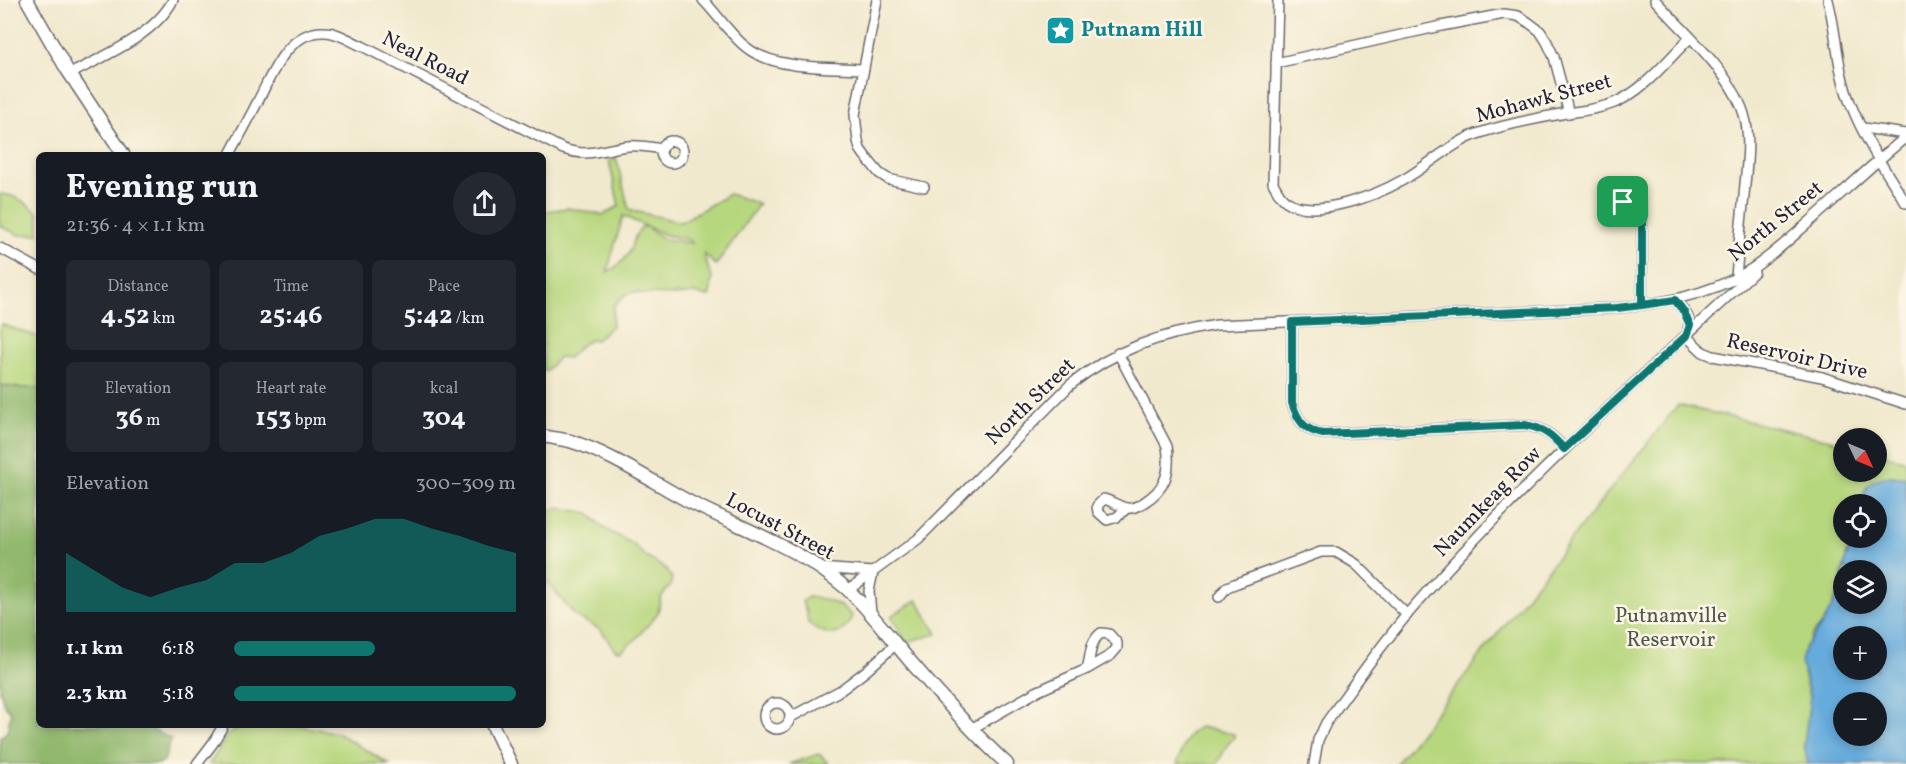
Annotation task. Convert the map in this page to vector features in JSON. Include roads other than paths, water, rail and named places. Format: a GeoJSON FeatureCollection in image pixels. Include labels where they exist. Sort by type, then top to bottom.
{"type":"FeatureCollection","features":[{"type":"Feature","properties":{"kind":"main road"},"geometry":{"type":"LineString","coordinates":[[27,0],[70,74],[122,152]]}},
{"type":"Feature","properties":{"kind":"main road","name":"Locust Street"},"geometry":{"type":"LineString","coordinates":[[546,437],[592,449],[688,501],[793,551],[820,568],[848,590],[871,613],[971,729],[1007,764]]}},
{"type":"Feature","properties":{"kind":"main road"},"geometry":{"type":"LineString","coordinates":[[494,728],[512,764]]}},
{"type":"Feature","properties":{"kind":"street"},"geometry":{"type":"LineString","coordinates":[[70,74],[147,30],[159,20],[173,0]]}},
{"type":"Feature","properties":{"kind":"street"},"geometry":{"type":"LineString","coordinates":[[703,0],[737,39],[762,56],[777,62],[864,69]]}},
{"type":"Feature","properties":{"kind":"street"},"geometry":{"type":"LineString","coordinates":[[877,0],[855,115],[860,149],[879,173],[888,179],[924,187]]}},
{"type":"Feature","properties":{"kind":"street","name":"Mohawk Street"},"geometry":{"type":"LineString","coordinates":[[1278,0],[1273,183],[1286,201],[1296,206],[1310,208],[1336,205],[1369,196],[1403,180],[1453,147],[1476,135],[1531,120],[1589,110],[1615,102],[1634,92],[1690,38]]}},
{"type":"Feature","properties":{"kind":"street"},"geometry":{"type":"LineString","coordinates":[[1655,0],[1730,84],[1742,107],[1748,129],[1748,154],[1736,278]]}},
{"type":"Feature","properties":{"kind":"street"},"geometry":{"type":"LineString","coordinates":[[1828,0],[1851,105],[1878,159],[1906,203]]}},
{"type":"Feature","properties":{"kind":"street"},"geometry":{"type":"LineString","coordinates":[[1276,63],[1441,26],[1504,14],[1518,16],[1540,31],[1547,42],[1554,57],[1569,113]]}},
{"type":"Feature","properties":{"kind":"street","name":"Neal Road"},"geometry":{"type":"LineString","coordinates":[[231,152],[284,54],[306,35],[326,32],[336,34],[364,47],[563,149],[575,153],[591,154],[632,145],[661,149]]}},
{"type":"Feature","properties":{"kind":"street"},"geometry":{"type":"LineString","coordinates":[[1863,128],[1906,135]]}},
{"type":"Feature","properties":{"kind":"street","name":"North Street"},"geometry":{"type":"LineString","coordinates":[[848,590],[918,539],[1070,385],[1088,371],[1139,343],[1178,331],[1217,325],[1617,308],[1685,298],[1746,273],[1782,246],[1906,135]]}},
{"type":"Feature","properties":{"kind":"street"},"geometry":{"type":"LineString","coordinates":[[1642,215],[1642,305]]}},
{"type":"Feature","properties":{"kind":"street","name":"Naumkeag Row"},"geometry":{"type":"LineString","coordinates":[[1314,764],[1318,740],[1326,723],[1407,615],[1535,477],[1782,246]]}},
{"type":"Feature","properties":{"kind":"street"},"geometry":{"type":"LineString","coordinates":[[0,248],[36,267]]}},
{"type":"Feature","properties":{"kind":"street"},"geometry":{"type":"LineString","coordinates":[[1675,300],[1689,320],[1690,325],[1686,336]]}},
{"type":"Feature","properties":{"kind":"street"},"geometry":{"type":"LineString","coordinates":[[1292,322],[1292,403],[1296,414],[1310,431],[1323,434],[1525,425],[1538,427],[1551,434],[1564,449]]}},
{"type":"Feature","properties":{"kind":"street","name":"Reservoir Drive"},"geometry":{"type":"LineString","coordinates":[[1686,336],[1703,352],[1713,356],[1822,377],[1906,404]]}},
{"type":"Feature","properties":{"kind":"street"},"geometry":{"type":"LineString","coordinates":[[1118,353],[1167,447],[1169,458],[1168,470],[1159,491],[1138,506],[1127,508]]}},
{"type":"Feature","properties":{"kind":"street"},"geometry":{"type":"LineString","coordinates":[[1219,597],[1227,587],[1237,583],[1320,552],[1336,552],[1356,564],[1407,615]]}},
{"type":"Feature","properties":{"kind":"street"},"geometry":{"type":"LineString","coordinates":[[820,568],[873,572],[869,591],[871,613]]}},
{"type":"Feature","properties":{"kind":"street"},"geometry":{"type":"LineString","coordinates":[[791,717],[842,690],[896,644]]}},
{"type":"Feature","properties":{"kind":"street"},"geometry":{"type":"LineString","coordinates":[[971,729],[1036,692],[1087,669]]}},
{"type":"Feature","properties":{"kind":"street"},"geometry":{"type":"LineString","coordinates":[[197,764],[222,728]]}},
{"type":"Feature","properties":{"kind":"water"},"geometry":{"type":"Polygon","coordinates":[[[1891,476],[1906,478],[1906,764],[1808,764],[1804,745],[1810,698],[1801,662],[1805,647],[1833,605],[1833,614],[1887,614],[1887,560],[1845,560],[1850,548],[1887,548],[1887,494],[1863,494],[1873,482],[1887,482],[1887,477],[1891,476]]]}},
{"type":"Feature","properties":{"kind":"place","name":"Putnam Hill"},"geometry":{"type":"Point","coordinates":[1060,30]}},
{"type":"Feature","properties":{"kind":"park label","name":"Putnamville Reservoir"},"geometry":{"type":"Point","coordinates":[1671,628]}}]}
